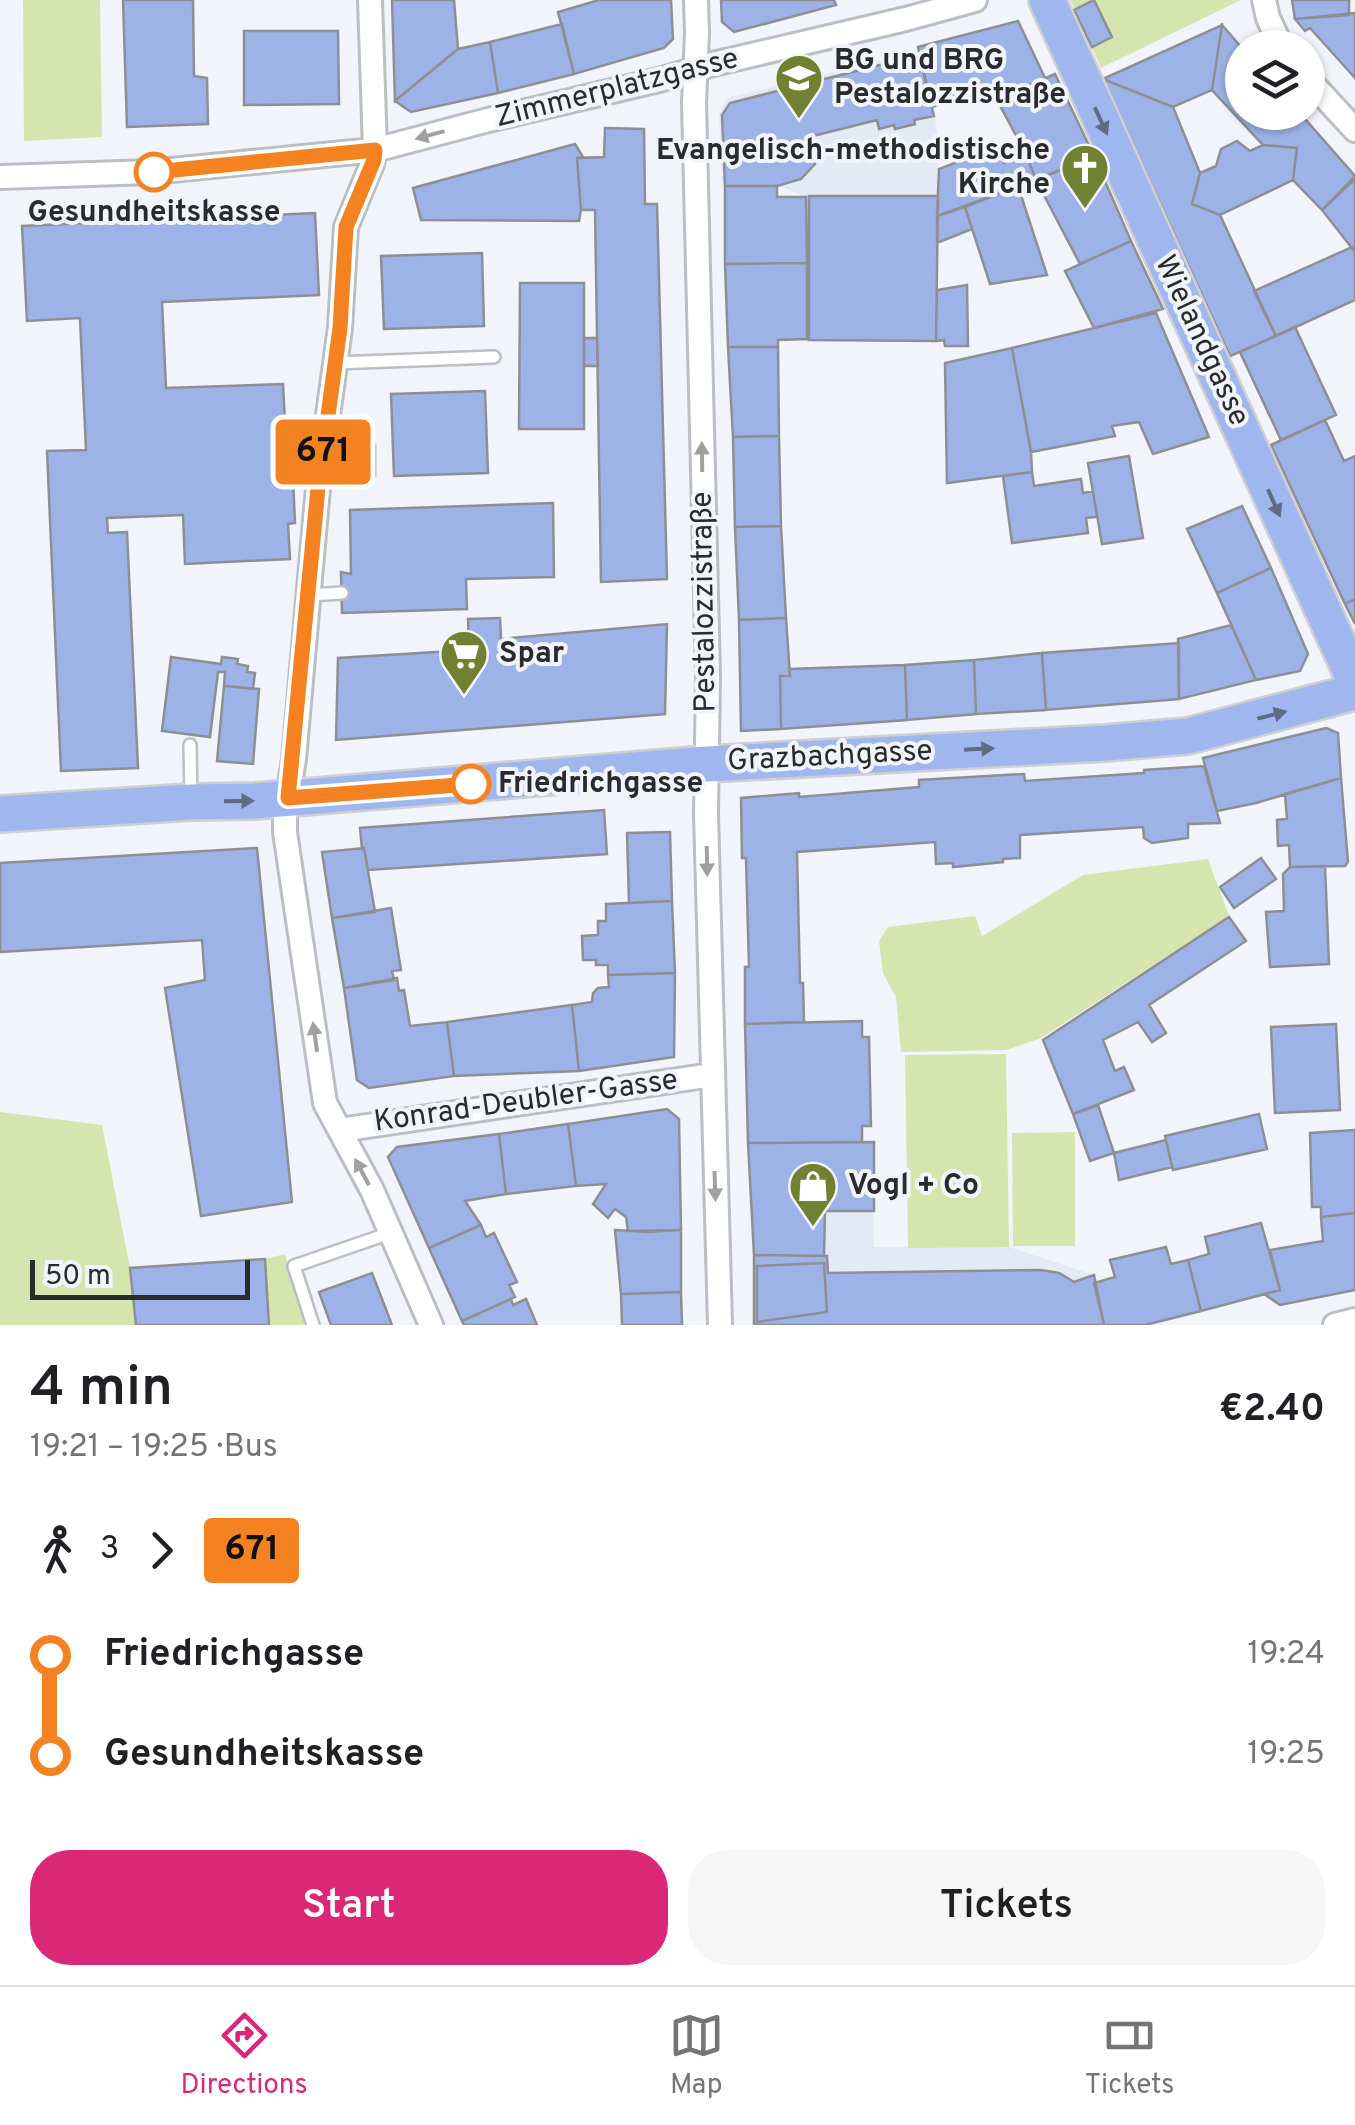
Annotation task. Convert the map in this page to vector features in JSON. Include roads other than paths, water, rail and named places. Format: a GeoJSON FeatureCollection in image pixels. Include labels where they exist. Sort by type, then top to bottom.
{"type":"FeatureCollection","features":[{"type":"Feature","properties":{"kind":"main road","name":"Wielandgasse"},"geometry":{"type":"LineString","coordinates":[[1047,0],[1355,681]]}},
{"type":"Feature","properties":{"kind":"main road","name":"Grazbachgasse"},"geometry":{"type":"LineString","coordinates":[[0,814],[288,798],[707,764],[1188,736],[1355,692]]}},
{"type":"Feature","properties":{"kind":"street"},"geometry":{"type":"LineString","coordinates":[[370,0],[374,160],[346,227],[340,328],[318,488],[285,832],[325,1103],[372,1190],[431,1325]]}},
{"type":"Feature","properties":{"kind":"street","name":"Pestalozzistraße"},"geometry":{"type":"LineString","coordinates":[[696,0],[694,70],[708,676],[706,814],[720,1325]]}},
{"type":"Feature","properties":{"kind":"street","name":"Zimmerplatzgasse"},"geometry":{"type":"LineString","coordinates":[[0,176],[151,172],[375,150],[975,0]]}},
{"type":"Feature","properties":{"kind":"street"},"geometry":{"type":"LineString","coordinates":[[1264,0],[1274,30]]}},
{"type":"Feature","properties":{"kind":"street"},"geometry":{"type":"LineString","coordinates":[[1325,97],[1355,130]]}},
{"type":"Feature","properties":{"kind":"street","name":"Konrad-Deubler-Gasse"},"geometry":{"type":"LineString","coordinates":[[340,1130],[712,1075]]}},
{"type":"Feature","properties":{"kind":"street"},"geometry":{"type":"LineString","coordinates":[[1335,1325],[1355,1320]]}},
{"type":"Feature","properties":{"kind":"lane"},"geometry":{"type":"LineString","coordinates":[[335,364],[494,357]]}},
{"type":"Feature","properties":{"kind":"lane"},"geometry":{"type":"LineString","coordinates":[[309,595],[342,593]]}},
{"type":"Feature","properties":{"kind":"lane"},"geometry":{"type":"LineString","coordinates":[[190,745],[191,802]]}},
{"type":"Feature","properties":{"kind":"lane"},"geometry":{"type":"LineString","coordinates":[[313,1325],[294,1266],[390,1233]]}},
{"type":"Feature","properties":{"kind":"place","name":"BG und BRG Pestalozzistraße"},"geometry":{"type":"Point","coordinates":[799,120]}},
{"type":"Feature","properties":{"kind":"place","name":"Gesundheitskasse"},"geometry":{"type":"Point","coordinates":[154,172]}},
{"type":"Feature","properties":{"kind":"place","name":"Evangelisch-methodistische Kirche"},"geometry":{"type":"Point","coordinates":[1085,210]}},
{"type":"Feature","properties":{"kind":"place","name":"Spar"},"geometry":{"type":"Point","coordinates":[464,696]}},
{"type":"Feature","properties":{"kind":"place","name":"Friedrichgasse"},"geometry":{"type":"Point","coordinates":[471,784]}},
{"type":"Feature","properties":{"kind":"place","name":"Vogl + Co"},"geometry":{"type":"Point","coordinates":[813,1228]}}]}
